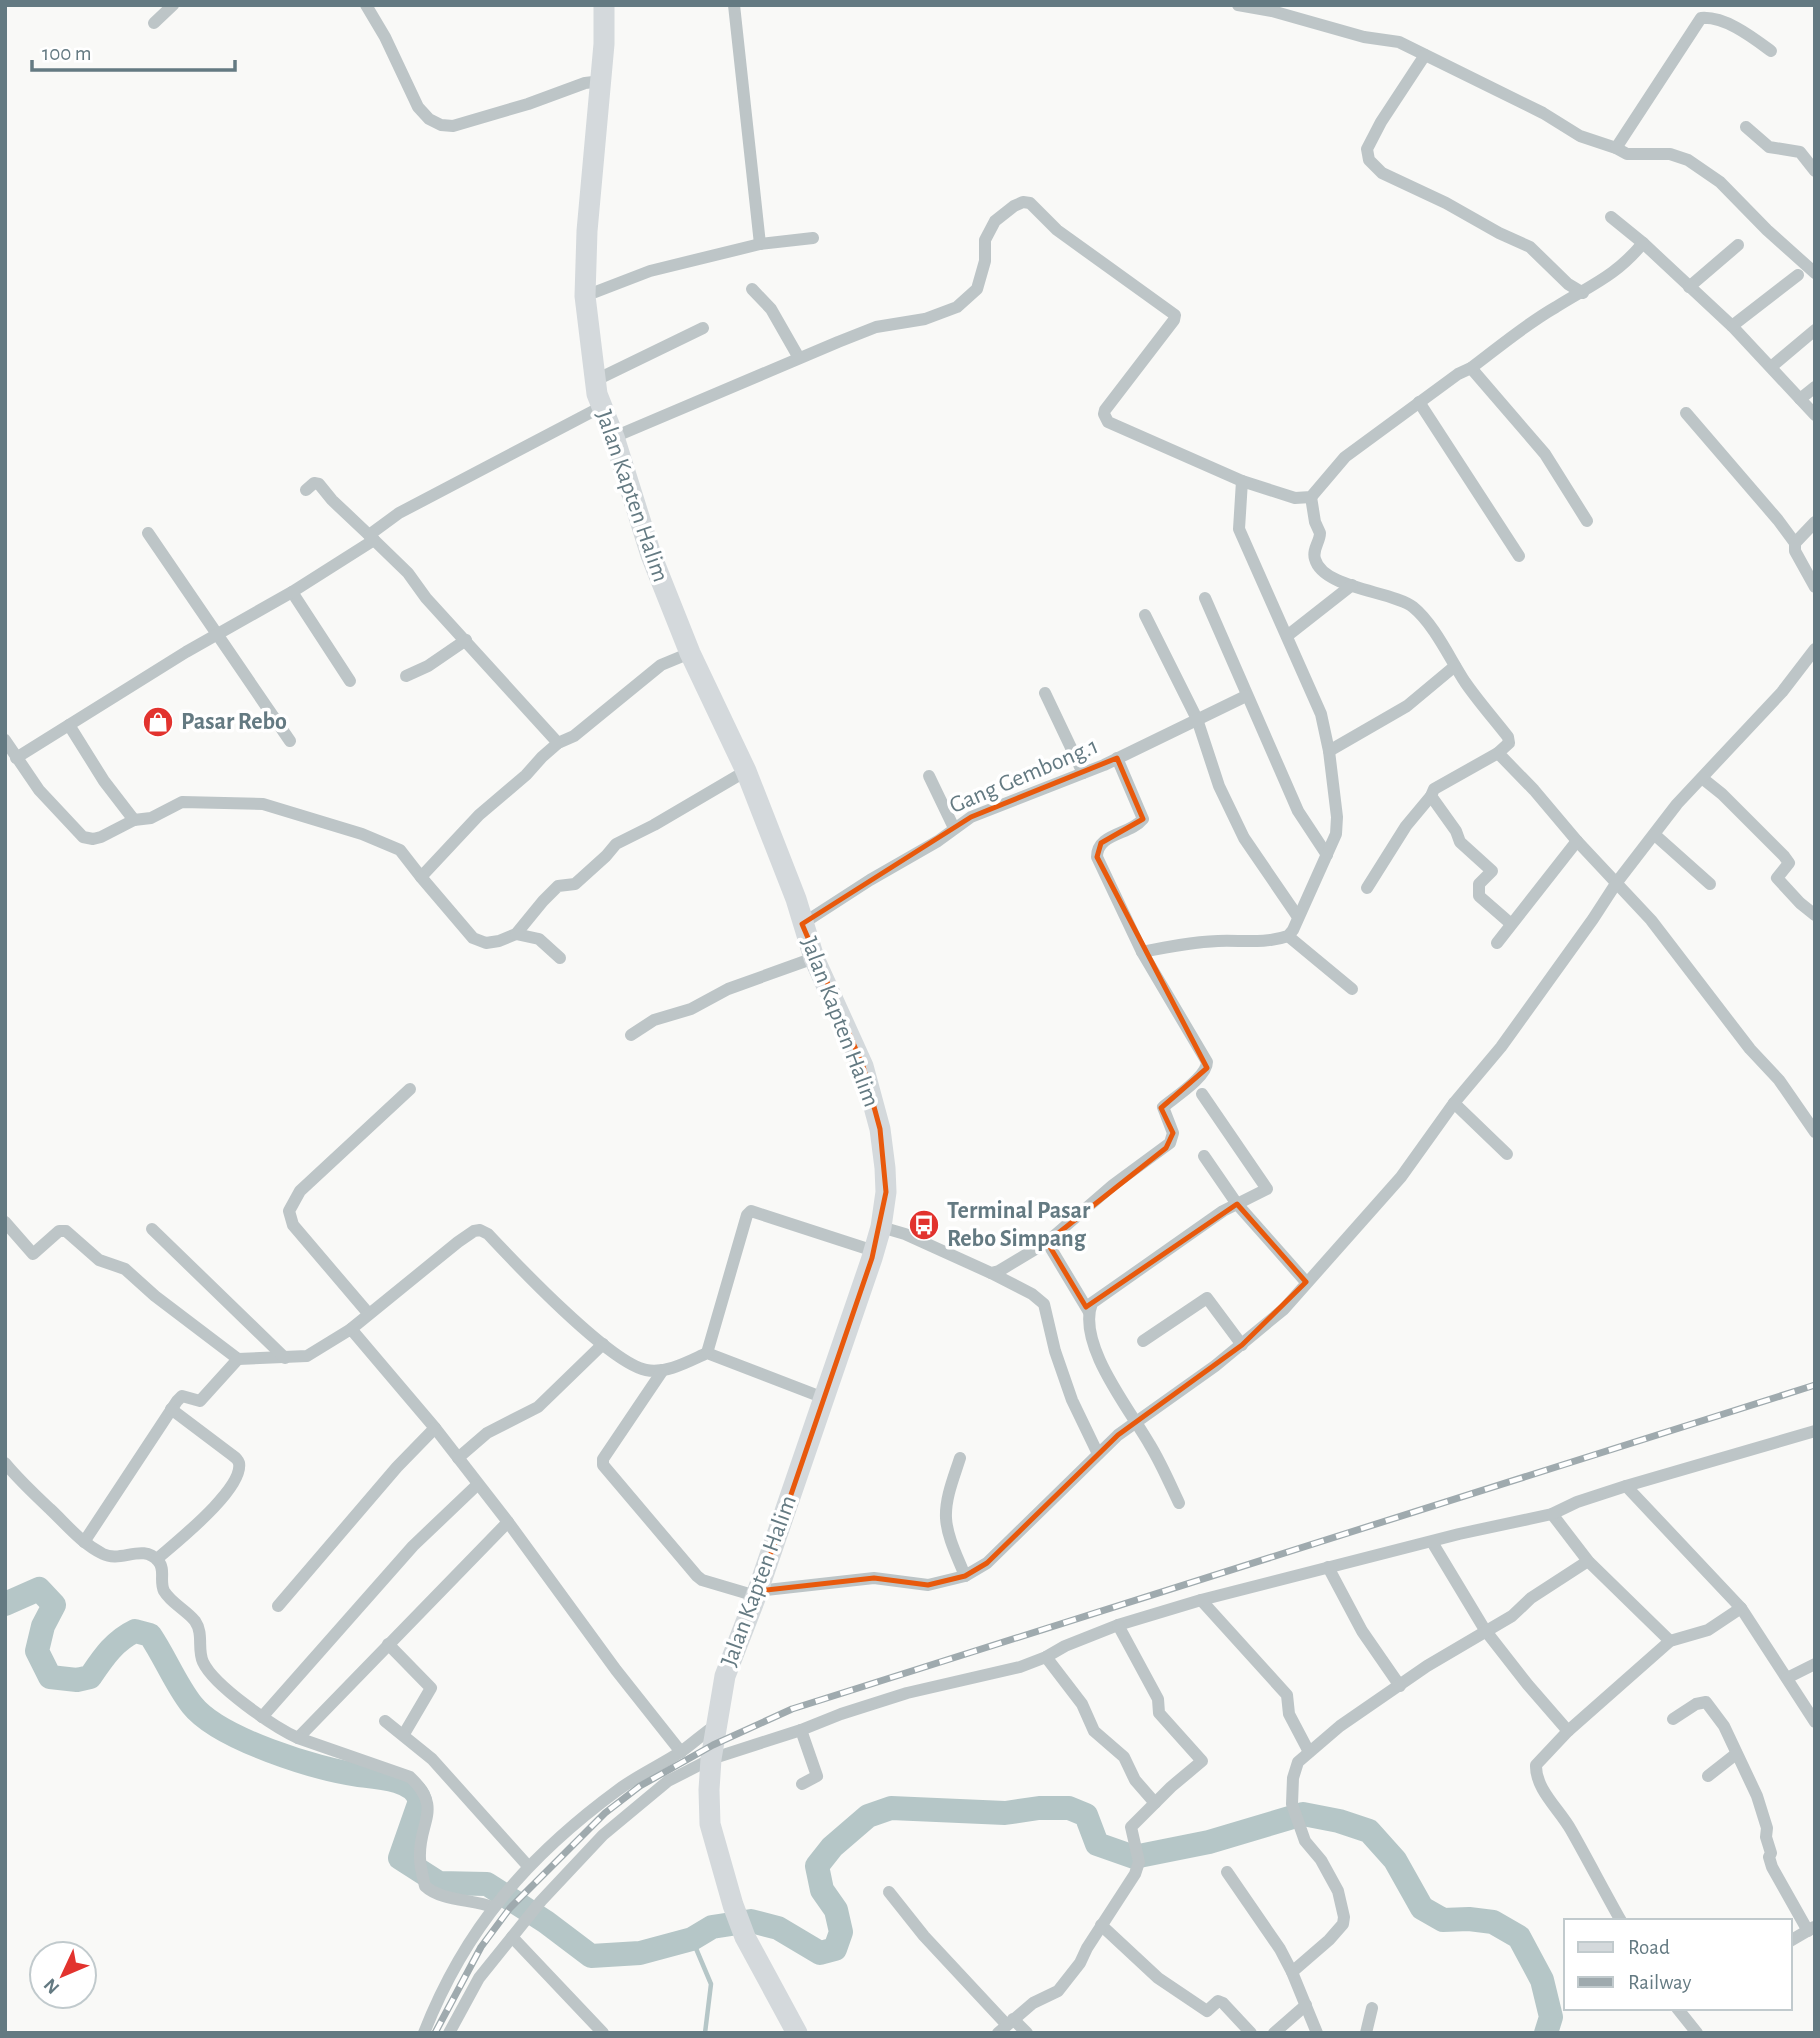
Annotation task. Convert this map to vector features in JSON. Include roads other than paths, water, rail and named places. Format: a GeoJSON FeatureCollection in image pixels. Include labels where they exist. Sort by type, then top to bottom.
{"type":"FeatureCollection","features":[{"type":"Feature","properties":{"kind":"main road","name":"Jalan Kapten Halim"},"geometry":{"type":"LineString","coordinates":[[604,5],[601,81],[587,231],[585,296],[601,407],[614,437],[651,555],[690,653],[746,771],[796,899],[814,958],[863,1066],[880,1129],[886,1192],[874,1251],[757,1594],[725,1676],[711,1759],[710,1824],[733,1905],[746,1937],[797,2033]]}},
{"type":"Feature","properties":{"kind":"street"},"geometry":{"type":"LineString","coordinates":[[154,23],[173,5]]}},
{"type":"Feature","properties":{"kind":"street"},"geometry":{"type":"LineString","coordinates":[[366,5],[385,37],[418,107],[429,119],[441,125],[453,126],[528,104],[585,83],[601,81]]}},
{"type":"Feature","properties":{"kind":"street"},"geometry":{"type":"LineString","coordinates":[[734,5],[760,244]]}},
{"type":"Feature","properties":{"kind":"street"},"geometry":{"type":"LineString","coordinates":[[1238,5],[1272,11],[1364,37],[1399,42],[1543,113],[1580,136],[1627,154],[1670,154],[1688,160],[1720,182],[1808,270],[1732,327]]}},
{"type":"Feature","properties":{"kind":"street"},"geometry":{"type":"LineString","coordinates":[[1616,148],[1701,18],[1710,17],[1747,33],[1771,51]]}},
{"type":"Feature","properties":{"kind":"street"},"geometry":{"type":"LineString","coordinates":[[1425,55],[1381,122],[1367,149],[1370,160],[1382,173],[1404,185],[1446,203],[1530,247],[1567,284],[1583,293]]}},
{"type":"Feature","properties":{"kind":"street"},"geometry":{"type":"LineString","coordinates":[[1746,127],[1769,147],[1800,152],[1815,171]]}},
{"type":"Feature","properties":{"kind":"street"},"geometry":{"type":"LineString","coordinates":[[614,437],[876,327],[925,319],[957,307],[977,289],[985,261],[985,240],[995,221],[1023,202],[1030,203],[1057,230],[1175,314],[1174,320],[1105,410],[1108,422],[1242,481],[1295,498],[1311,497],[1345,457],[1556,306],[1583,293],[1627,262],[1643,243]]}},
{"type":"Feature","properties":{"kind":"street"},"geometry":{"type":"LineString","coordinates":[[1611,217],[1643,243],[1732,327],[1815,415]]}},
{"type":"Feature","properties":{"kind":"street"},"geometry":{"type":"LineString","coordinates":[[585,296],[650,271],[760,244],[813,238]]}},
{"type":"Feature","properties":{"kind":"street"},"geometry":{"type":"LineString","coordinates":[[1689,287],[1738,245]]}},
{"type":"Feature","properties":{"kind":"street"},"geometry":{"type":"LineString","coordinates":[[752,289],[771,309],[799,358]]}},
{"type":"Feature","properties":{"kind":"street"},"geometry":{"type":"LineString","coordinates":[[596,380],[703,328]]}},
{"type":"Feature","properties":{"kind":"street"},"geometry":{"type":"LineString","coordinates":[[1771,367],[1815,330]]}},
{"type":"Feature","properties":{"kind":"street"},"geometry":{"type":"LineString","coordinates":[[1471,368],[1545,454],[1587,522]]}},
{"type":"Feature","properties":{"kind":"street"},"geometry":{"type":"LineString","coordinates":[[1800,399],[1815,387]]}},
{"type":"Feature","properties":{"kind":"street"},"geometry":{"type":"LineString","coordinates":[[1419,402],[1519,556]]}},
{"type":"Feature","properties":{"kind":"street"},"geometry":{"type":"LineString","coordinates":[[16,758],[292,592],[371,538],[399,513],[601,407]]}},
{"type":"Feature","properties":{"kind":"street"},"geometry":{"type":"LineString","coordinates":[[1686,413],[1795,543],[1795,551],[1815,587]]}},
{"type":"Feature","properties":{"kind":"street"},"geometry":{"type":"LineString","coordinates":[[1242,481],[1239,529],[1321,714],[1329,751],[1337,817],[1336,834],[1288,936]]}},
{"type":"Feature","properties":{"kind":"street"},"geometry":{"type":"LineString","coordinates":[[306,490],[314,483],[319,484],[332,500],[408,573],[426,598],[558,743]]}},
{"type":"Feature","properties":{"kind":"street"},"geometry":{"type":"LineString","coordinates":[[1311,497],[1315,522],[1320,533],[1314,553],[1315,559],[1327,573],[1352,585],[1411,605],[1423,616],[1466,684],[1508,737],[1508,743],[1498,753],[1434,789],[1406,826],[1367,888]]}},
{"type":"Feature","properties":{"kind":"street"},"geometry":{"type":"LineString","coordinates":[[1795,543],[1815,522]]}},
{"type":"Feature","properties":{"kind":"street"},"geometry":{"type":"LineString","coordinates":[[148,533],[290,741]]}},
{"type":"Feature","properties":{"kind":"street"},"geometry":{"type":"LineString","coordinates":[[1287,636],[1352,585]]}},
{"type":"Feature","properties":{"kind":"street"},"geometry":{"type":"LineString","coordinates":[[292,592],[350,681]]}},
{"type":"Feature","properties":{"kind":"street"},"geometry":{"type":"LineString","coordinates":[[1205,598],[1298,811],[1327,855]]}},
{"type":"Feature","properties":{"kind":"street"},"geometry":{"type":"LineString","coordinates":[[1144,615],[1197,719],[1219,786],[1244,838],[1298,916]]}},
{"type":"Feature","properties":{"kind":"street"},"geometry":{"type":"LineString","coordinates":[[405,676],[428,666],[466,640]]}},
{"type":"Feature","properties":{"kind":"street"},"geometry":{"type":"LineString","coordinates":[[663,1370],[603,1459],[603,1465],[702,1580],[757,1594],[874,1578],[928,1585],[965,1576],[987,1563],[1135,1421],[1242,1345],[1284,1309],[1401,1177],[1454,1103],[1501,1047],[1617,882],[1677,804],[1782,692],[1815,649]]}},
{"type":"Feature","properties":{"kind":"street"},"geometry":{"type":"LineString","coordinates":[[421,877],[479,815],[558,743],[574,736],[661,665],[690,653]]}},
{"type":"Feature","properties":{"kind":"street"},"geometry":{"type":"LineString","coordinates":[[1329,751],[1407,706],[1455,666]]}},
{"type":"Feature","properties":{"kind":"street"},"geometry":{"type":"LineString","coordinates":[[1045,693],[1083,773]]}},
{"type":"Feature","properties":{"kind":"street","name":"Gang Gembong.1"},"geometry":{"type":"LineString","coordinates":[[802,924],[870,880],[938,841],[971,817],[1083,773],[1246,696]]}},
{"type":"Feature","properties":{"kind":"street"},"geometry":{"type":"LineString","coordinates":[[69,724],[104,781],[134,820]]}},
{"type":"Feature","properties":{"kind":"street"},"geometry":{"type":"LineString","coordinates":[[5,740],[39,790],[83,837],[101,837],[134,820],[151,818],[182,802],[263,804],[362,834],[400,850],[472,938],[486,943],[516,934],[539,939],[560,958]]}},
{"type":"Feature","properties":{"kind":"street"},"geometry":{"type":"LineString","coordinates":[[1498,753],[1651,920],[1750,1049],[1779,1080],[1815,1131]]}},
{"type":"Feature","properties":{"kind":"street"},"geometry":{"type":"LineString","coordinates":[[991,1273],[999,1271],[1047,1242],[1113,1185],[1166,1148],[1172,1133],[1163,1107],[1207,1068],[1207,1062],[1142,952],[1097,857],[1101,843],[1143,819],[1116,758]]}},
{"type":"Feature","properties":{"kind":"street"},"geometry":{"type":"LineString","coordinates":[[516,934],[542,901],[558,886],[575,884],[616,844],[746,771]]}},
{"type":"Feature","properties":{"kind":"street"},"geometry":{"type":"LineString","coordinates":[[929,776],[954,828]]}},
{"type":"Feature","properties":{"kind":"street"},"geometry":{"type":"LineString","coordinates":[[1702,778],[1722,794],[1784,856],[1789,863],[1777,878],[1815,915]]}},
{"type":"Feature","properties":{"kind":"street"},"geometry":{"type":"LineString","coordinates":[[1431,796],[1456,831],[1460,842],[1492,871],[1479,884],[1479,896],[1510,923]]}},
{"type":"Feature","properties":{"kind":"street"},"geometry":{"type":"LineString","coordinates":[[1655,835],[1710,884]]}},
{"type":"Feature","properties":{"kind":"street"},"geometry":{"type":"LineString","coordinates":[[1497,943],[1510,923],[1577,841]]}},
{"type":"Feature","properties":{"kind":"street"},"geometry":{"type":"LineString","coordinates":[[1142,952],[1180,944],[1258,941],[1288,936],[1352,989]]}},
{"type":"Feature","properties":{"kind":"street"},"geometry":{"type":"LineString","coordinates":[[631,1035],[654,1020],[691,1009],[728,989],[814,958]]}},
{"type":"Feature","properties":{"kind":"street"},"geometry":{"type":"LineString","coordinates":[[368,1313],[293,1225],[289,1211],[300,1191],[410,1088]]}},
{"type":"Feature","properties":{"kind":"street"},"geometry":{"type":"LineString","coordinates":[[1089,1312],[1092,1303],[1223,1211],[1267,1189],[1202,1094]]}},
{"type":"Feature","properties":{"kind":"street"},"geometry":{"type":"LineString","coordinates":[[1454,1103],[1507,1154]]}},
{"type":"Feature","properties":{"kind":"street"},"geometry":{"type":"LineString","coordinates":[[1204,1156],[1237,1204],[1306,1282]]}},
{"type":"Feature","properties":{"kind":"street"},"geometry":{"type":"LineString","coordinates":[[707,1353],[747,1215],[751,1211],[874,1251]]}},
{"type":"Feature","properties":{"kind":"street"},"geometry":{"type":"LineString","coordinates":[[5,1222],[33,1254],[59,1231],[66,1231],[99,1260],[129,1272],[155,1296],[238,1359],[307,1356],[351,1329],[458,1242],[480,1230],[488,1234],[603,1344],[629,1363],[646,1370],[663,1370],[707,1353],[824,1398]]}},
{"type":"Feature","properties":{"kind":"street"},"geometry":{"type":"LineString","coordinates":[[881,1227],[905,1234],[991,1273],[1032,1294],[1044,1304],[1055,1351],[1072,1400],[1098,1454]]}},
{"type":"Feature","properties":{"kind":"street"},"geometry":{"type":"LineString","coordinates":[[152,1229],[285,1358]]}},
{"type":"Feature","properties":{"kind":"street"},"geometry":{"type":"LineString","coordinates":[[1047,1242],[1089,1312],[1096,1346],[1107,1376],[1152,1446],[1180,1503]]}},
{"type":"Feature","properties":{"kind":"street"},"geometry":{"type":"LineString","coordinates":[[1143,1341],[1207,1298],[1242,1345]]}},
{"type":"Feature","properties":{"kind":"street"},"geometry":{"type":"LineString","coordinates":[[351,1329],[435,1428],[508,1522],[595,1643],[681,1752]]}},
{"type":"Feature","properties":{"kind":"street"},"geometry":{"type":"LineString","coordinates":[[458,1458],[487,1433],[538,1407],[603,1344]]}},
{"type":"Feature","properties":{"kind":"street"},"geometry":{"type":"LineString","coordinates":[[84,1542],[172,1409],[183,1396],[200,1401],[238,1359]]}},
{"type":"Feature","properties":{"kind":"street"},"geometry":{"type":"LineString","coordinates":[[157,1559],[222,1499],[233,1483],[239,1466],[232,1455],[172,1409]]}},
{"type":"Feature","properties":{"kind":"street"},"geometry":{"type":"LineString","coordinates":[[278,1606],[397,1467],[435,1428]]}},
{"type":"Feature","properties":{"kind":"street"},"geometry":{"type":"LineString","coordinates":[[449,2033],[479,1978],[541,1901],[603,1835],[668,1781],[711,1759],[907,1693],[1003,1673],[1118,1625],[1201,1600],[1552,1514],[1577,1502],[1626,1486],[1815,1432]]}},
{"type":"Feature","properties":{"kind":"street"},"geometry":{"type":"LineString","coordinates":[[960,1458],[947,1502],[946,1516],[965,1576]]}},
{"type":"Feature","properties":{"kind":"street"},"geometry":{"type":"LineString","coordinates":[[5,1463],[22,1484],[84,1542],[111,1557],[139,1552],[157,1559],[162,1567],[161,1585],[166,1595],[196,1622],[201,1635],[202,1660],[243,1703],[280,1730],[410,1777],[424,1791],[428,1807],[419,1857],[425,1886],[431,1891],[479,1902],[496,1903]]}},
{"type":"Feature","properties":{"kind":"street"},"geometry":{"type":"LineString","coordinates":[[262,1717],[413,1546],[477,1485]]}},
{"type":"Feature","properties":{"kind":"street"},"geometry":{"type":"LineString","coordinates":[[1626,1486],[1741,1608],[1815,1722]]}},
{"type":"Feature","properties":{"kind":"street"},"geometry":{"type":"LineString","coordinates":[[1552,1514],[1588,1560],[1670,1641]]}},
{"type":"Feature","properties":{"kind":"street"},"geometry":{"type":"LineString","coordinates":[[299,1738],[508,1522]]}},
{"type":"Feature","properties":{"kind":"street"},"geometry":{"type":"LineString","coordinates":[[1432,1542],[1485,1630],[1568,1731]]}},
{"type":"Feature","properties":{"kind":"street"},"geometry":{"type":"LineString","coordinates":[[1292,1972],[1329,1940],[1343,1924],[1344,1917],[1338,1891],[1321,1860],[1304,1841],[1292,1804],[1293,1778],[1298,1762],[1340,1727],[1427,1666],[1512,1616],[1531,1598],[1588,1560]]}},
{"type":"Feature","properties":{"kind":"street"},"geometry":{"type":"LineString","coordinates":[[1328,1567],[1362,1630],[1400,1686]]}},
{"type":"Feature","properties":{"kind":"street"},"geometry":{"type":"LineString","coordinates":[[1201,1600],[1287,1695],[1288,1710],[1309,1752]]}},
{"type":"Feature","properties":{"kind":"street"},"geometry":{"type":"LineString","coordinates":[[1620,1919],[1569,1826],[1536,1775],[1536,1765],[1568,1731],[1670,1641],[1708,1630],[1741,1608]]}},
{"type":"Feature","properties":{"kind":"street"},"geometry":{"type":"LineString","coordinates":[[1006,2025],[1033,2003],[1058,1992],[1080,1963],[1101,1925],[1135,1874],[1139,1862],[1131,1827],[1202,1761],[1159,1713],[1158,1699],[1118,1625]]}},
{"type":"Feature","properties":{"kind":"street"},"geometry":{"type":"LineString","coordinates":[[388,1644],[431,1687],[404,1734]]}},
{"type":"Feature","properties":{"kind":"street"},"geometry":{"type":"LineString","coordinates":[[1046,1657],[1082,1704],[1088,1723],[1124,1757],[1135,1780],[1155,1803]]}},
{"type":"Feature","properties":{"kind":"street"},"geometry":{"type":"LineString","coordinates":[[1787,1678],[1815,1664]]}},
{"type":"Feature","properties":{"kind":"street"},"geometry":{"type":"LineString","coordinates":[[1672,1719],[1696,1704],[1706,1702],[1724,1726],[1757,1796],[1767,1828],[1766,1837],[1772,1867],[1812,1929],[1792,1940]]}},
{"type":"Feature","properties":{"kind":"street"},"geometry":{"type":"LineString","coordinates":[[385,1721],[432,1759],[528,1866]]}},
{"type":"Feature","properties":{"kind":"street"},"geometry":{"type":"LineString","coordinates":[[424,2033],[447,1983],[496,1903],[528,1866],[589,1812],[621,1788],[681,1752],[716,1725]]}},
{"type":"Feature","properties":{"kind":"street"},"geometry":{"type":"LineString","coordinates":[[801,1730],[817,1776],[802,1784]]}},
{"type":"Feature","properties":{"kind":"street"},"geometry":{"type":"LineString","coordinates":[[1707,1776],[1736,1754]]}},
{"type":"Feature","properties":{"kind":"street"},"geometry":{"type":"LineString","coordinates":[[1227,1872],[1280,1949],[1317,2033]]}},
{"type":"Feature","properties":{"kind":"street"},"geometry":{"type":"LineString","coordinates":[[889,1892],[924,1936],[1006,2025],[1027,2033]]}},
{"type":"Feature","properties":{"kind":"street"},"geometry":{"type":"LineString","coordinates":[[1101,1925],[1157,1978],[1207,2011],[1218,2001],[1223,2003],[1251,2033]]}},
{"type":"Feature","properties":{"kind":"street"},"geometry":{"type":"LineString","coordinates":[[512,1937],[603,2033]]}},
{"type":"Feature","properties":{"kind":"street"},"geometry":{"type":"LineString","coordinates":[[1274,2033],[1306,2005]]}},
{"type":"Feature","properties":{"kind":"street"},"geometry":{"type":"LineString","coordinates":[[1366,2033],[1372,2008]]}},
{"type":"Feature","properties":{"kind":"street"},"geometry":{"type":"LineString","coordinates":[[1679,2010],[1697,2033]]}},
{"type":"Feature","properties":{"kind":"waterway"},"geometry":{"type":"LineString","coordinates":[[5,1604],[39,1589],[54,1605],[43,1626],[37,1651],[50,1677],[77,1680],[90,1677],[110,1651],[128,1635],[135,1631],[150,1635],[192,1705],[205,1718],[223,1729],[245,1741],[294,1759],[341,1772],[394,1780],[411,1788],[420,1801],[400,1858],[439,1883],[487,1884],[546,1922],[591,1956],[640,1953],[692,1939],[712,1927],[751,1921],[778,1928],[820,1953],[835,1949],[841,1932],[836,1910],[822,1890],[817,1866],[832,1847],[868,1816],[891,1808],[1005,1813],[1039,1808],[1069,1808],[1086,1815],[1097,1844],[1134,1857],[1209,1842],[1303,1814],[1339,1821],[1369,1831],[1395,1860],[1422,1908],[1443,1920],[1493,1922],[1519,1937],[1542,1980],[1551,2017],[1546,2033]]}},
{"type":"Feature","properties":{"kind":"waterway"},"geometry":{"type":"LineString","coordinates":[[692,1939],[711,1984],[705,2033]]}},
{"type":"Feature","properties":{"kind":"railway"},"geometry":{"type":"LineString","coordinates":[[435,2033],[481,1947],[510,1908],[605,1813],[640,1786],[713,1745],[792,1709],[1815,1385]]}},
{"type":"Feature","properties":{"kind":"place","name":"Pasar Rebo"},"geometry":{"type":"Point","coordinates":[158,722]}},
{"type":"Feature","properties":{"kind":"place","name":"Terminal Pasar Rebo Simpang"},"geometry":{"type":"Point","coordinates":[924,1225]}}]}
